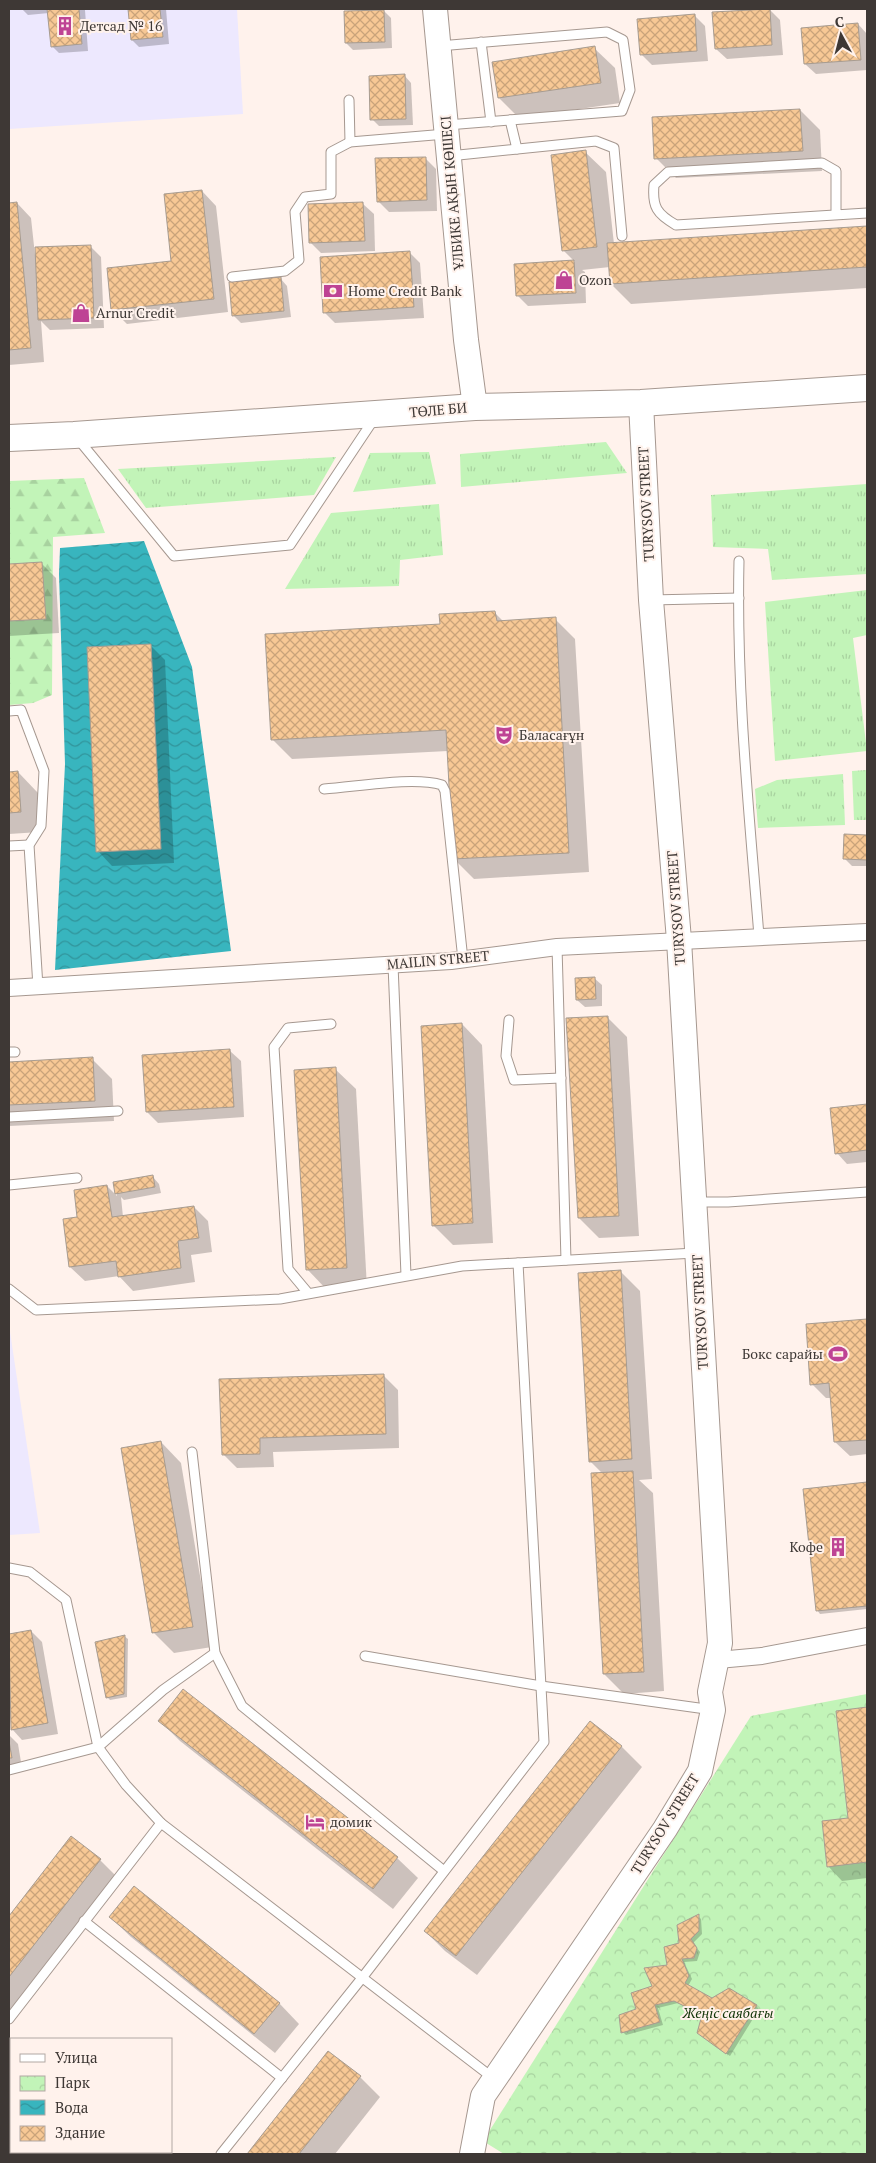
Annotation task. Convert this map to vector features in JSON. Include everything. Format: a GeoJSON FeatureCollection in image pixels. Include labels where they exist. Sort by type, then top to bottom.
{"type":"FeatureCollection","features":[{"type":"Feature","properties":{"kind":"main road","name":"ҰЛБИКЕ АҚЫН КӨШЕСІ"},"geometry":{"type":"LineString","coordinates":[[436,9],[466,340],[476,407]]}},
{"type":"Feature","properties":{"kind":"main road","name":"ТӨЛЕ БИ"},"geometry":{"type":"LineString","coordinates":[[9,438],[376,416],[476,407],[641,403],[867,388]]}},
{"type":"Feature","properties":{"kind":"main road","name":"TURYSOV STREET"},"geometry":{"type":"LineString","coordinates":[[472,2154],[483,2096],[675,1813],[700,1771],[713,1710],[710,1692],[720,1643],[679,940],[651,600],[641,403]]}},
{"type":"Feature","properties":{"kind":"street","name":"MAILIN STREET"},"geometry":{"type":"LineString","coordinates":[[9,988],[463,960],[557,948],[679,940],[867,932]]}},
{"type":"Feature","properties":{"kind":"street"},"geometry":{"type":"LineString","coordinates":[[718,1660],[762,1656],[867,1636]]}},
{"type":"Feature","properties":{"kind":"lane"},"geometry":{"type":"LineString","coordinates":[[439,46],[607,32],[623,40],[630,90],[622,111],[491,122],[447,139]]}},
{"type":"Feature","properties":{"kind":"lane"},"geometry":{"type":"LineString","coordinates":[[481,42],[491,122]]}},
{"type":"Feature","properties":{"kind":"lane"},"geometry":{"type":"LineString","coordinates":[[349,100],[350,142]]}},
{"type":"Feature","properties":{"kind":"lane"},"geometry":{"type":"LineString","coordinates":[[510,120],[517,149]]}},
{"type":"Feature","properties":{"kind":"lane"},"geometry":{"type":"LineString","coordinates":[[232,277],[285,271],[298,260],[295,212],[305,197],[331,194],[331,152],[350,142],[447,139],[517,149],[596,141],[614,148],[622,236]]}},
{"type":"Feature","properties":{"kind":"lane"},"geometry":{"type":"LineString","coordinates":[[836,215],[836,171],[822,163],[668,172],[654,185],[653,200],[660,216],[676,225],[836,215],[867,212]]}},
{"type":"Feature","properties":{"kind":"lane"},"geometry":{"type":"LineString","coordinates":[[74,435],[174,556],[290,545],[376,416]]}},
{"type":"Feature","properties":{"kind":"lane"},"geometry":{"type":"LineString","coordinates":[[739,561],[746,775],[759,936]]}},
{"type":"Feature","properties":{"kind":"lane"},"geometry":{"type":"LineString","coordinates":[[651,600],[739,598]]}},
{"type":"Feature","properties":{"kind":"lane"},"geometry":{"type":"LineString","coordinates":[[9,711],[21,710],[44,771],[41,826],[29,845],[38,986]]}},
{"type":"Feature","properties":{"kind":"lane"},"geometry":{"type":"LineString","coordinates":[[324,789],[431,781],[442,785],[445,791],[463,960]]}},
{"type":"Feature","properties":{"kind":"lane"},"geometry":{"type":"LineString","coordinates":[[9,846],[29,845]]}},
{"type":"Feature","properties":{"kind":"lane"},"geometry":{"type":"LineString","coordinates":[[557,948],[566,1260]]}},
{"type":"Feature","properties":{"kind":"lane"},"geometry":{"type":"LineString","coordinates":[[393,965],[406,1275]]}},
{"type":"Feature","properties":{"kind":"lane"},"geometry":{"type":"LineString","coordinates":[[509,1020],[506,1056],[514,1080],[560,1078]]}},
{"type":"Feature","properties":{"kind":"lane"},"geometry":{"type":"LineString","coordinates":[[308,1293],[288,1269],[274,1046],[288,1028],[330,1024]]}},
{"type":"Feature","properties":{"kind":"lane"},"geometry":{"type":"LineString","coordinates":[[9,1117],[118,1111]]}},
{"type":"Feature","properties":{"kind":"lane"},"geometry":{"type":"LineString","coordinates":[[9,1185],[77,1178]]}},
{"type":"Feature","properties":{"kind":"lane"},"geometry":{"type":"LineString","coordinates":[[694,1202],[728,1202],[867,1192]]}},
{"type":"Feature","properties":{"kind":"lane"},"geometry":{"type":"LineString","coordinates":[[9,1289],[36,1310],[191,1304],[280,1298],[462,1266],[697,1253]]}},
{"type":"Feature","properties":{"kind":"lane"},"geometry":{"type":"LineString","coordinates":[[221,2154],[362,1978],[544,1742],[518,1263]]}},
{"type":"Feature","properties":{"kind":"lane"},"geometry":{"type":"LineString","coordinates":[[192,1452],[215,1653],[242,1706],[444,1871]]}},
{"type":"Feature","properties":{"kind":"lane"},"geometry":{"type":"LineString","coordinates":[[9,1568],[30,1572],[66,1600],[98,1747],[126,1785],[161,1823],[494,2080]]}},
{"type":"Feature","properties":{"kind":"lane"},"geometry":{"type":"LineString","coordinates":[[9,1770],[98,1747],[163,1690],[215,1653]]}},
{"type":"Feature","properties":{"kind":"lane"},"geometry":{"type":"LineString","coordinates":[[365,1656],[541,1686],[713,1710]]}},
{"type":"Feature","properties":{"kind":"lane"},"geometry":{"type":"LineString","coordinates":[[9,2019],[161,1823]]}},
{"type":"Feature","properties":{"kind":"lane"},"geometry":{"type":"LineString","coordinates":[[84,1922],[282,2078]]}},
{"type":"Feature","properties":{"kind":"shaded area"},"geometry":{"type":"Polygon","coordinates":[[[9,9],[237,9],[243,114],[9,129],[9,9]]]}},
{"type":"Feature","properties":{"kind":"shaded area"},"geometry":{"type":"Polygon","coordinates":[[[9,1325],[40,1533],[9,1535],[9,1325]]]}},
{"type":"Feature","properties":{"kind":"green space"},"geometry":{"type":"Polygon","coordinates":[[[606,442],[627,473],[461,487],[460,454],[606,442]]]}},
{"type":"Feature","properties":{"kind":"green space"},"geometry":{"type":"Polygon","coordinates":[[[429,452],[436,484],[353,492],[370,453],[429,452]]]}},
{"type":"Feature","properties":{"kind":"green space"},"geometry":{"type":"Polygon","coordinates":[[[336,457],[314,495],[146,508],[118,469],[336,457]]]}},
{"type":"Feature","properties":{"kind":"green space"},"geometry":{"type":"Polygon","coordinates":[[[84,478],[105,533],[53,537],[52,695],[33,703],[9,705],[9,481],[84,478]]]}},
{"type":"Feature","properties":{"kind":"green space"},"geometry":{"type":"Polygon","coordinates":[[[867,484],[867,574],[772,580],[768,549],[713,547],[711,495],[867,484]]]}},
{"type":"Feature","properties":{"kind":"green space"},"geometry":{"type":"Polygon","coordinates":[[[439,504],[443,555],[400,560],[399,586],[285,589],[331,513],[439,504]]]}},
{"type":"Feature","properties":{"kind":"green space"},"geometry":{"type":"Polygon","coordinates":[[[867,590],[867,635],[853,638],[867,751],[775,761],[765,602],[867,590]]]}},
{"type":"Feature","properties":{"kind":"green space"},"geometry":{"type":"Polygon","coordinates":[[[867,770],[867,820],[854,820],[852,771],[867,770]]]}},
{"type":"Feature","properties":{"kind":"green space"},"geometry":{"type":"Polygon","coordinates":[[[843,774],[845,825],[758,828],[755,789],[777,780],[843,774]]]}},
{"type":"Feature","properties":{"kind":"green space","name":"Жеңіс саябағы"},"geometry":{"type":"Polygon","coordinates":[[[867,1694],[867,2154],[504,2154],[483,2141],[751,1716],[867,1694]]]}},
{"type":"Feature","properties":{"kind":"water"},"geometry":{"type":"Polygon","coordinates":[[[144,541],[192,667],[231,951],[55,970],[65,764],[59,574],[60,548],[144,541]]]}},
{"type":"Feature","properties":{"kind":"building","name":"Детсад № 16"},"geometry":{"type":"Polygon","coordinates":[[[47,9],[79,9],[82,44],[51,47],[47,9]]]}},
{"type":"Feature","properties":{"kind":"building","name":"Детсад № 16"},"geometry":{"type":"Polygon","coordinates":[[[128,9],[160,9],[163,37],[131,40],[128,9]]]}},
{"type":"Feature","properties":{"kind":"building"},"geometry":{"type":"Polygon","coordinates":[[[770,9],[772,45],[715,49],[712,12],[770,9]]]}},
{"type":"Feature","properties":{"kind":"building"},"geometry":{"type":"Polygon","coordinates":[[[384,10],[385,42],[345,43],[344,11],[384,10]]]}},
{"type":"Feature","properties":{"kind":"building"},"geometry":{"type":"Polygon","coordinates":[[[695,14],[697,51],[640,55],[637,19],[695,14]]]}},
{"type":"Feature","properties":{"kind":"building"},"geometry":{"type":"Polygon","coordinates":[[[858,23],[861,60],[804,64],[801,28],[858,23]]]}},
{"type":"Feature","properties":{"kind":"building"},"geometry":{"type":"Polygon","coordinates":[[[595,46],[601,83],[498,98],[492,62],[595,46]]]}},
{"type":"Feature","properties":{"kind":"building"},"geometry":{"type":"Polygon","coordinates":[[[405,74],[406,119],[370,120],[369,76],[405,74]]]}},
{"type":"Feature","properties":{"kind":"building"},"geometry":{"type":"Polygon","coordinates":[[[800,109],[803,151],[654,159],[652,117],[800,109]]]}},
{"type":"Feature","properties":{"kind":"building"},"geometry":{"type":"Polygon","coordinates":[[[586,150],[597,247],[562,251],[551,155],[586,150]]]}},
{"type":"Feature","properties":{"kind":"building"},"geometry":{"type":"Polygon","coordinates":[[[426,157],[427,200],[377,202],[375,158],[426,157]]]}},
{"type":"Feature","properties":{"kind":"building"},"geometry":{"type":"Polygon","coordinates":[[[202,190],[214,299],[111,310],[107,268],[171,261],[164,194],[202,190]]]}},
{"type":"Feature","properties":{"kind":"building"},"geometry":{"type":"Polygon","coordinates":[[[17,202],[31,348],[9,350],[9,203],[17,202]]]}},
{"type":"Feature","properties":{"kind":"building"},"geometry":{"type":"Polygon","coordinates":[[[363,202],[365,241],[309,243],[308,204],[363,202]]]}},
{"type":"Feature","properties":{"kind":"building"},"geometry":{"type":"Polygon","coordinates":[[[867,226],[867,267],[610,284],[607,243],[867,226]]]}},
{"type":"Feature","properties":{"kind":"building"},"geometry":{"type":"Polygon","coordinates":[[[91,245],[94,318],[38,320],[35,247],[91,245]]]}},
{"type":"Feature","properties":{"kind":"building"},"geometry":{"type":"Polygon","coordinates":[[[410,251],[414,307],[323,313],[320,257],[410,251]]]}},
{"type":"Feature","properties":{"kind":"building"},"geometry":{"type":"Polygon","coordinates":[[[574,260],[576,293],[516,296],[514,264],[574,260]]]}},
{"type":"Feature","properties":{"kind":"building"},"geometry":{"type":"Polygon","coordinates":[[[281,277],[284,311],[232,316],[229,282],[281,277]]]}},
{"type":"Feature","properties":{"kind":"building"},"geometry":{"type":"Polygon","coordinates":[[[42,562],[46,619],[9,621],[9,564],[42,562]]]}},
{"type":"Feature","properties":{"kind":"building","name":"Баласағұн"},"geometry":{"type":"Polygon","coordinates":[[[495,611],[497,621],[556,617],[569,853],[453,859],[446,730],[271,740],[265,634],[440,624],[439,614],[495,611]]]}},
{"type":"Feature","properties":{"kind":"building"},"geometry":{"type":"Polygon","coordinates":[[[151,644],[161,849],[96,852],[87,647],[151,644]]]}},
{"type":"Feature","properties":{"kind":"building"},"geometry":{"type":"Polygon","coordinates":[[[18,771],[21,812],[9,813],[9,772],[18,771]]]}},
{"type":"Feature","properties":{"kind":"building"},"geometry":{"type":"Polygon","coordinates":[[[844,834],[867,835],[867,860],[843,859],[844,834]]]}},
{"type":"Feature","properties":{"kind":"building"},"geometry":{"type":"Polygon","coordinates":[[[595,977],[596,999],[576,1000],[575,978],[595,977]]]}},
{"type":"Feature","properties":{"kind":"building"},"geometry":{"type":"Polygon","coordinates":[[[608,1016],[619,1216],[578,1218],[566,1018],[608,1016]]]}},
{"type":"Feature","properties":{"kind":"building"},"geometry":{"type":"Polygon","coordinates":[[[462,1023],[473,1223],[432,1226],[421,1026],[462,1023]]]}},
{"type":"Feature","properties":{"kind":"building"},"geometry":{"type":"Polygon","coordinates":[[[230,1049],[234,1107],[146,1112],[142,1055],[230,1049]]]}},
{"type":"Feature","properties":{"kind":"building"},"geometry":{"type":"Polygon","coordinates":[[[93,1057],[95,1101],[9,1105],[9,1062],[93,1057]]]}},
{"type":"Feature","properties":{"kind":"building"},"geometry":{"type":"Polygon","coordinates":[[[336,1067],[347,1268],[306,1270],[294,1070],[336,1067]]]}},
{"type":"Feature","properties":{"kind":"building"},"geometry":{"type":"Polygon","coordinates":[[[867,1104],[867,1150],[835,1154],[830,1108],[867,1104]]]}},
{"type":"Feature","properties":{"kind":"building"},"geometry":{"type":"Polygon","coordinates":[[[153,1175],[155,1187],[115,1194],[113,1182],[153,1175]]]}},
{"type":"Feature","properties":{"kind":"building"},"geometry":{"type":"Polygon","coordinates":[[[107,1185],[112,1217],[194,1206],[199,1238],[178,1241],[181,1268],[118,1277],[116,1261],[69,1267],[63,1219],[77,1217],[74,1190],[107,1185]]]}},
{"type":"Feature","properties":{"kind":"building"},"geometry":{"type":"Polygon","coordinates":[[[621,1270],[632,1459],[589,1462],[578,1273],[621,1270]]]}},
{"type":"Feature","properties":{"kind":"building","name":"Бокс сарайы"},"geometry":{"type":"Polygon","coordinates":[[[867,1319],[867,1440],[834,1442],[829,1383],[810,1385],[806,1324],[867,1319]]]}},
{"type":"Feature","properties":{"kind":"building"},"geometry":{"type":"Polygon","coordinates":[[[384,1374],[386,1434],[260,1438],[260,1454],[222,1455],[219,1379],[384,1374]]]}},
{"type":"Feature","properties":{"kind":"building"},"geometry":{"type":"Polygon","coordinates":[[[161,1441],[193,1627],[152,1633],[121,1448],[161,1441]]]}},
{"type":"Feature","properties":{"kind":"building"},"geometry":{"type":"Polygon","coordinates":[[[633,1471],[644,1672],[603,1674],[591,1473],[633,1471]]]}},
{"type":"Feature","properties":{"kind":"building","name":"Кофе"},"geometry":{"type":"Polygon","coordinates":[[[867,1482],[867,1606],[816,1611],[803,1489],[867,1482]]]}},
{"type":"Feature","properties":{"kind":"building"},"geometry":{"type":"Polygon","coordinates":[[[31,1630],[48,1723],[11,1730],[9,1634],[31,1630]]]}},
{"type":"Feature","properties":{"kind":"building"},"geometry":{"type":"Polygon","coordinates":[[[125,1635],[124,1694],[106,1698],[95,1642],[125,1635]]]}},
{"type":"Feature","properties":{"kind":"building"},"geometry":{"type":"Polygon","coordinates":[[[183,1689],[398,1857],[373,1889],[158,1721],[183,1689]]]}},
{"type":"Feature","properties":{"kind":"building"},"geometry":{"type":"Polygon","coordinates":[[[867,1707],[867,1862],[827,1867],[822,1821],[848,1818],[836,1711],[867,1707]]]}},
{"type":"Feature","properties":{"kind":"building"},"geometry":{"type":"Polygon","coordinates":[[[590,1721],[622,1746],[456,1956],[424,1931],[590,1721]]]}},
{"type":"Feature","properties":{"kind":"building"},"geometry":{"type":"Polygon","coordinates":[[[9,1741],[12,1758],[9,1758],[9,1741]]]}},
{"type":"Feature","properties":{"kind":"building"},"geometry":{"type":"Polygon","coordinates":[[[71,1836],[101,1859],[9,1977],[9,1916],[71,1836]]]}},
{"type":"Feature","properties":{"kind":"building"},"geometry":{"type":"Polygon","coordinates":[[[134,1886],[280,2003],[254,2034],[109,1917],[134,1886]]]}},
{"type":"Feature","properties":{"kind":"building"},"geometry":{"type":"Polygon","coordinates":[[[699,1914],[699,1931],[691,1939],[697,1948],[694,1958],[682,1959],[689,1976],[685,1983],[712,1998],[729,1988],[757,2005],[726,2054],[697,2033],[702,2015],[674,2001],[655,2005],[660,2022],[621,2033],[619,2015],[636,2009],[631,1993],[652,1986],[644,1968],[667,1965],[664,1947],[679,1943],[677,1925],[699,1914]]]}},
{"type":"Feature","properties":{"kind":"building"},"geometry":{"type":"Polygon","coordinates":[[[328,2051],[361,2076],[299,2154],[247,2154],[328,2051]]]}},
{"type":"Feature","properties":{"kind":"place","name":"Детсад № 16"},"geometry":{"type":"Point","coordinates":[65,26]}},
{"type":"Feature","properties":{"kind":"place","name":"Ozon"},"geometry":{"type":"Point","coordinates":[564,280]}},
{"type":"Feature","properties":{"kind":"place","name":"Home Credit Bank"},"geometry":{"type":"Point","coordinates":[333,291]}},
{"type":"Feature","properties":{"kind":"place","name":"Arnur Credit"},"geometry":{"type":"Point","coordinates":[81,313]}},
{"type":"Feature","properties":{"kind":"place","name":"Баласағұн"},"geometry":{"type":"Point","coordinates":[504,735]}},
{"type":"Feature","properties":{"kind":"place","name":"Бокс сарайы"},"geometry":{"type":"Point","coordinates":[838,1354]}},
{"type":"Feature","properties":{"kind":"place","name":"Кофе"},"geometry":{"type":"Point","coordinates":[838,1547]}},
{"type":"Feature","properties":{"kind":"place","name":"домик"},"geometry":{"type":"Point","coordinates":[315,1822]}}]}
